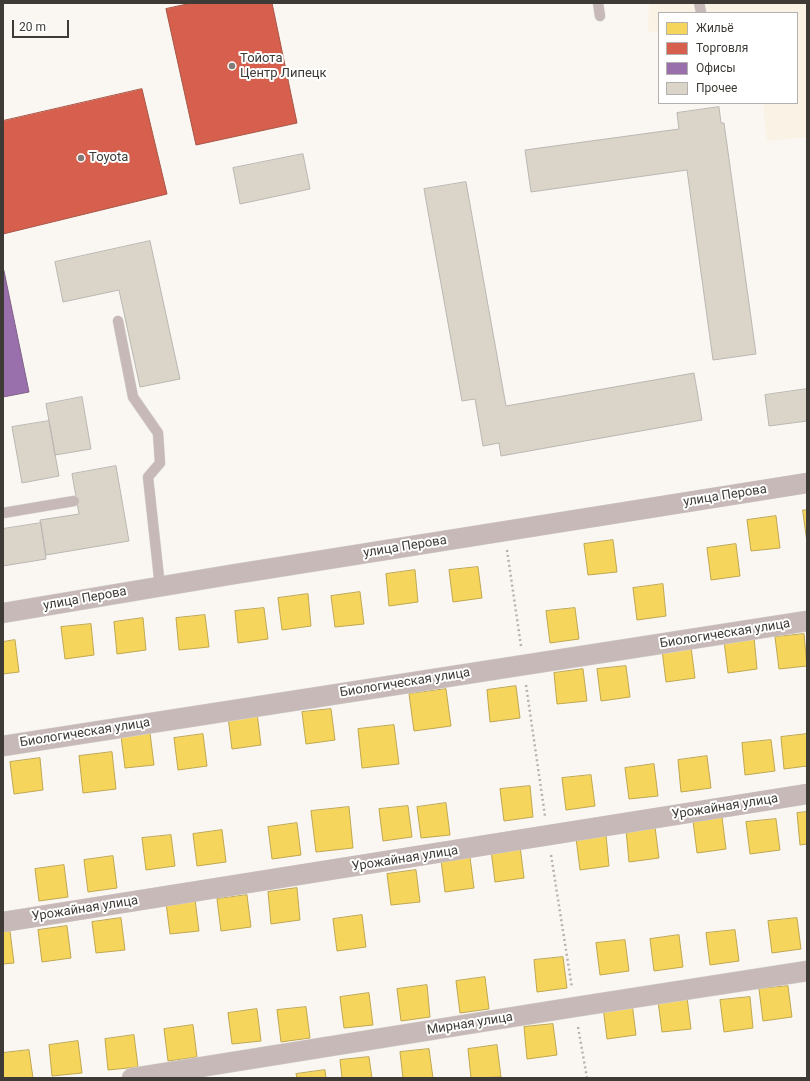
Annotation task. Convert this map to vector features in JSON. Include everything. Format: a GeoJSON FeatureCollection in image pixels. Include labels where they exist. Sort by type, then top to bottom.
{"type":"FeatureCollection","features":[{"type":"Feature","properties":{"kind":"street","name":"улица Перова"},"geometry":{"type":"LineString","coordinates":[[3,613],[807,483]]}},
{"type":"Feature","properties":{"kind":"street","name":"Биологическая улица"},"geometry":{"type":"LineString","coordinates":[[3,746],[807,621]]}},
{"type":"Feature","properties":{"kind":"street","name":"Урожайная улица"},"geometry":{"type":"LineString","coordinates":[[3,922],[807,794]]}},
{"type":"Feature","properties":{"kind":"street","name":"Мирная улица"},"geometry":{"type":"LineString","coordinates":[[132,1078],[807,971]]}},
{"type":"Feature","properties":{"kind":"lane"},"geometry":{"type":"LineString","coordinates":[[598,3],[600,16]]}},
{"type":"Feature","properties":{"kind":"lane"},"geometry":{"type":"LineString","coordinates":[[118,321],[133,397],[158,433],[160,463],[148,477],[160,587]]}},
{"type":"Feature","properties":{"kind":"lane"},"geometry":{"type":"LineString","coordinates":[[3,513],[74,501]]}},
{"type":"Feature","properties":{"kind":"path"},"geometry":{"type":"LineString","coordinates":[[504,532],[548,836],[587,1078]]}},
{"type":"Feature","properties":{"kind":"shaded area"},"geometry":{"type":"Polygon","coordinates":[[[649,3],[807,3],[807,137],[767,141],[763,104],[798,104],[798,12],[658,12],[658,31],[648,32],[649,3]]]}},
{"type":"Feature","properties":{"kind":"building: Жильё"},"geometry":{"type":"Polygon","coordinates":[[[803,510],[807,510],[807,542],[803,510]]]}},
{"type":"Feature","properties":{"kind":"building: Жильё"},"geometry":{"type":"Polygon","coordinates":[[[776,516],[780,548],[751,551],[747,520],[776,516]]]}},
{"type":"Feature","properties":{"kind":"building: Жильё"},"geometry":{"type":"Polygon","coordinates":[[[613,540],[617,572],[588,575],[584,544],[613,540]]]}},
{"type":"Feature","properties":{"kind":"building: Жильё"},"geometry":{"type":"Polygon","coordinates":[[[736,544],[740,576],[711,580],[707,548],[736,544]]]}},
{"type":"Feature","properties":{"kind":"building: Жильё"},"geometry":{"type":"Polygon","coordinates":[[[478,567],[482,598],[453,602],[449,570],[478,567]]]}},
{"type":"Feature","properties":{"kind":"building: Жильё"},"geometry":{"type":"Polygon","coordinates":[[[415,570],[418,602],[389,606],[386,574],[415,570]]]}},
{"type":"Feature","properties":{"kind":"building: Жильё"},"geometry":{"type":"Polygon","coordinates":[[[663,584],[666,616],[637,620],[633,588],[663,584]]]}},
{"type":"Feature","properties":{"kind":"building: Жильё"},"geometry":{"type":"Polygon","coordinates":[[[360,592],[364,624],[335,627],[331,596],[360,592]]]}},
{"type":"Feature","properties":{"kind":"building: Жильё"},"geometry":{"type":"Polygon","coordinates":[[[308,594],[311,626],[282,630],[278,598],[308,594]]]}},
{"type":"Feature","properties":{"kind":"building: Жильё"},"geometry":{"type":"Polygon","coordinates":[[[264,608],[268,639],[238,643],[235,611],[264,608]]]}},
{"type":"Feature","properties":{"kind":"building: Жильё"},"geometry":{"type":"Polygon","coordinates":[[[575,608],[579,639],[550,643],[546,611],[575,608]]]}},
{"type":"Feature","properties":{"kind":"building: Жильё"},"geometry":{"type":"Polygon","coordinates":[[[205,615],[209,647],[179,650],[176,618],[205,615]]]}},
{"type":"Feature","properties":{"kind":"building: Жильё"},"geometry":{"type":"Polygon","coordinates":[[[143,618],[146,650],[117,654],[114,622],[143,618]]]}},
{"type":"Feature","properties":{"kind":"building: Жильё"},"geometry":{"type":"Polygon","coordinates":[[[91,624],[94,655],[65,659],[61,627],[91,624]]]}},
{"type":"Feature","properties":{"kind":"building: Жильё"},"geometry":{"type":"Polygon","coordinates":[[[804,634],[807,666],[779,669],[775,637],[804,634]]]}},
{"type":"Feature","properties":{"kind":"building: Жильё"},"geometry":{"type":"Polygon","coordinates":[[[754,637],[757,669],[728,673],[724,641],[754,637]]]}},
{"type":"Feature","properties":{"kind":"building: Жильё"},"geometry":{"type":"Polygon","coordinates":[[[15,640],[19,672],[3,674],[3,642],[15,640]]]}},
{"type":"Feature","properties":{"kind":"building: Жильё"},"geometry":{"type":"Polygon","coordinates":[[[691,647],[695,678],[666,682],[662,650],[691,647]]]}},
{"type":"Feature","properties":{"kind":"building: Жильё"},"geometry":{"type":"Polygon","coordinates":[[[626,666],[630,697],[601,701],[597,669],[626,666]]]}},
{"type":"Feature","properties":{"kind":"building: Жильё"},"geometry":{"type":"Polygon","coordinates":[[[583,669],[587,701],[557,704],[554,673],[583,669]]]}},
{"type":"Feature","properties":{"kind":"building: Жильё"},"geometry":{"type":"Polygon","coordinates":[[[516,686],[520,718],[490,722],[487,690],[516,686]]]}},
{"type":"Feature","properties":{"kind":"building: Жильё"},"geometry":{"type":"Polygon","coordinates":[[[446,689],[451,726],[414,731],[409,694],[446,689]]]}},
{"type":"Feature","properties":{"kind":"building: Жильё"},"geometry":{"type":"Polygon","coordinates":[[[331,709],[335,740],[306,744],[302,712],[331,709]]]}},
{"type":"Feature","properties":{"kind":"building: Жильё"},"geometry":{"type":"Polygon","coordinates":[[[257,713],[261,745],[232,749],[228,717],[257,713]]]}},
{"type":"Feature","properties":{"kind":"building: Жильё"},"geometry":{"type":"Polygon","coordinates":[[[394,725],[399,764],[362,768],[358,729],[394,725]]]}},
{"type":"Feature","properties":{"kind":"building: Жильё"},"geometry":{"type":"Polygon","coordinates":[[[150,733],[154,765],[125,768],[121,736],[150,733]]]}},
{"type":"Feature","properties":{"kind":"building: Жильё"},"geometry":{"type":"Polygon","coordinates":[[[203,734],[207,766],[178,770],[174,738],[203,734]]]}},
{"type":"Feature","properties":{"kind":"building: Жильё"},"geometry":{"type":"Polygon","coordinates":[[[807,734],[807,766],[784,769],[781,737],[807,734]]]}},
{"type":"Feature","properties":{"kind":"building: Жильё"},"geometry":{"type":"Polygon","coordinates":[[[771,740],[775,771],[745,775],[742,743],[771,740]]]}},
{"type":"Feature","properties":{"kind":"building: Жильё"},"geometry":{"type":"Polygon","coordinates":[[[112,752],[116,789],[83,793],[79,756],[112,752]]]}},
{"type":"Feature","properties":{"kind":"building: Жильё"},"geometry":{"type":"Polygon","coordinates":[[[707,756],[711,788],[681,792],[678,760],[707,756]]]}},
{"type":"Feature","properties":{"kind":"building: Жильё"},"geometry":{"type":"Polygon","coordinates":[[[40,758],[43,790],[14,794],[10,762],[40,758]]]}},
{"type":"Feature","properties":{"kind":"building: Жильё"},"geometry":{"type":"Polygon","coordinates":[[[654,764],[658,796],[629,799],[625,768],[654,764]]]}},
{"type":"Feature","properties":{"kind":"building: Жильё"},"geometry":{"type":"Polygon","coordinates":[[[591,775],[595,806],[566,810],[562,778],[591,775]]]}},
{"type":"Feature","properties":{"kind":"building: Жильё"},"geometry":{"type":"Polygon","coordinates":[[[530,786],[533,817],[504,821],[500,789],[530,786]]]}},
{"type":"Feature","properties":{"kind":"building: Жильё"},"geometry":{"type":"Polygon","coordinates":[[[446,803],[450,835],[421,838],[417,807],[446,803]]]}},
{"type":"Feature","properties":{"kind":"building: Жильё"},"geometry":{"type":"Polygon","coordinates":[[[408,806],[412,837],[383,841],[379,809],[408,806]]]}},
{"type":"Feature","properties":{"kind":"building: Жильё"},"geometry":{"type":"Polygon","coordinates":[[[349,807],[353,848],[316,852],[311,811],[349,807]]]}},
{"type":"Feature","properties":{"kind":"building: Жильё"},"geometry":{"type":"Polygon","coordinates":[[[807,812],[807,844],[800,845],[797,813],[807,812]]]}},
{"type":"Feature","properties":{"kind":"building: Жильё"},"geometry":{"type":"Polygon","coordinates":[[[722,817],[726,849],[697,853],[693,821],[722,817]]]}},
{"type":"Feature","properties":{"kind":"building: Жильё"},"geometry":{"type":"Polygon","coordinates":[[[776,819],[780,850],[750,854],[746,822],[776,819]]]}},
{"type":"Feature","properties":{"kind":"building: Жильё"},"geometry":{"type":"Polygon","coordinates":[[[297,823],[301,855],[272,859],[268,827],[297,823]]]}},
{"type":"Feature","properties":{"kind":"building: Жильё"},"geometry":{"type":"Polygon","coordinates":[[[655,827],[659,858],[629,862],[626,830],[655,827]]]}},
{"type":"Feature","properties":{"kind":"building: Жильё"},"geometry":{"type":"Polygon","coordinates":[[[222,830],[226,862],[197,866],[193,834],[222,830]]]}},
{"type":"Feature","properties":{"kind":"building: Жильё"},"geometry":{"type":"Polygon","coordinates":[[[171,835],[175,866],[146,870],[142,838],[171,835]]]}},
{"type":"Feature","properties":{"kind":"building: Жильё"},"geometry":{"type":"Polygon","coordinates":[[[606,835],[609,866],[580,870],[576,838],[606,835]]]}},
{"type":"Feature","properties":{"kind":"building: Жильё"},"geometry":{"type":"Polygon","coordinates":[[[520,846],[524,878],[495,882],[491,850],[520,846]]]}},
{"type":"Feature","properties":{"kind":"building: Жильё"},"geometry":{"type":"Polygon","coordinates":[[[113,856],[117,888],[88,892],[84,860],[113,856]]]}},
{"type":"Feature","properties":{"kind":"building: Жильё"},"geometry":{"type":"Polygon","coordinates":[[[470,857],[474,888],[445,892],[441,860],[470,857]]]}},
{"type":"Feature","properties":{"kind":"building: Жильё"},"geometry":{"type":"Polygon","coordinates":[[[64,865],[68,897],[39,901],[35,869],[64,865]]]}},
{"type":"Feature","properties":{"kind":"building: Жильё"},"geometry":{"type":"Polygon","coordinates":[[[416,870],[420,902],[391,905],[387,874],[416,870]]]}},
{"type":"Feature","properties":{"kind":"building: Жильё"},"geometry":{"type":"Polygon","coordinates":[[[297,888],[300,920],[271,924],[268,892],[297,888]]]}},
{"type":"Feature","properties":{"kind":"building: Жильё"},"geometry":{"type":"Polygon","coordinates":[[[247,895],[251,927],[221,931],[217,899],[247,895]]]}},
{"type":"Feature","properties":{"kind":"building: Жильё"},"geometry":{"type":"Polygon","coordinates":[[[195,899],[199,931],[170,934],[166,903],[195,899]]]}},
{"type":"Feature","properties":{"kind":"building: Жильё"},"geometry":{"type":"Polygon","coordinates":[[[362,915],[366,947],[337,951],[333,919],[362,915]]]}},
{"type":"Feature","properties":{"kind":"building: Жильё"},"geometry":{"type":"Polygon","coordinates":[[[121,918],[125,950],[96,953],[92,922],[121,918]]]}},
{"type":"Feature","properties":{"kind":"building: Жильё"},"geometry":{"type":"Polygon","coordinates":[[[797,918],[801,949],[772,953],[768,921],[797,918]]]}},
{"type":"Feature","properties":{"kind":"building: Жильё"},"geometry":{"type":"Polygon","coordinates":[[[67,926],[71,958],[42,962],[38,930],[67,926]]]}},
{"type":"Feature","properties":{"kind":"building: Жильё"},"geometry":{"type":"Polygon","coordinates":[[[735,930],[739,961],[710,965],[706,933],[735,930]]]}},
{"type":"Feature","properties":{"kind":"building: Жильё"},"geometry":{"type":"Polygon","coordinates":[[[10,931],[14,963],[3,964],[3,932],[10,931]]]}},
{"type":"Feature","properties":{"kind":"building: Жильё"},"geometry":{"type":"Polygon","coordinates":[[[679,935],[683,967],[654,971],[650,939],[679,935]]]}},
{"type":"Feature","properties":{"kind":"building: Жильё"},"geometry":{"type":"Polygon","coordinates":[[[625,940],[629,971],[600,975],[596,943],[625,940]]]}},
{"type":"Feature","properties":{"kind":"building: Жильё"},"geometry":{"type":"Polygon","coordinates":[[[563,957],[567,988],[537,992],[534,960],[563,957]]]}},
{"type":"Feature","properties":{"kind":"building: Жильё"},"geometry":{"type":"Polygon","coordinates":[[[485,977],[489,1009],[460,1013],[456,981],[485,977]]]}},
{"type":"Feature","properties":{"kind":"building: Жильё"},"geometry":{"type":"Polygon","coordinates":[[[427,985],[430,1017],[401,1021],[397,989],[427,985]]]}},
{"type":"Feature","properties":{"kind":"building: Жильё"},"geometry":{"type":"Polygon","coordinates":[[[788,986],[792,1017],[763,1021],[759,989],[788,986]]]}},
{"type":"Feature","properties":{"kind":"building: Жильё"},"geometry":{"type":"Polygon","coordinates":[[[369,993],[373,1025],[344,1028],[340,997],[369,993]]]}},
{"type":"Feature","properties":{"kind":"building: Жильё"},"geometry":{"type":"Polygon","coordinates":[[[687,997],[691,1029],[662,1032],[658,1001],[687,997]]]}},
{"type":"Feature","properties":{"kind":"building: Жильё"},"geometry":{"type":"Polygon","coordinates":[[[750,997],[753,1028],[724,1032],[720,1000],[750,997]]]}},
{"type":"Feature","properties":{"kind":"building: Жильё"},"geometry":{"type":"Polygon","coordinates":[[[632,1003],[636,1035],[607,1039],[603,1007],[632,1003]]]}},
{"type":"Feature","properties":{"kind":"building: Жильё"},"geometry":{"type":"Polygon","coordinates":[[[306,1007],[310,1038],[281,1042],[277,1010],[306,1007]]]}},
{"type":"Feature","properties":{"kind":"building: Жильё"},"geometry":{"type":"Polygon","coordinates":[[[257,1009],[261,1041],[232,1044],[228,1013],[257,1009]]]}},
{"type":"Feature","properties":{"kind":"building: Жильё"},"geometry":{"type":"Polygon","coordinates":[[[553,1024],[557,1055],[527,1059],[524,1027],[553,1024]]]}},
{"type":"Feature","properties":{"kind":"building: Жильё"},"geometry":{"type":"Polygon","coordinates":[[[193,1025],[197,1057],[168,1061],[164,1029],[193,1025]]]}},
{"type":"Feature","properties":{"kind":"building: Жильё"},"geometry":{"type":"Polygon","coordinates":[[[134,1035],[138,1067],[108,1070],[105,1039],[134,1035]]]}},
{"type":"Feature","properties":{"kind":"building: Жильё"},"geometry":{"type":"Polygon","coordinates":[[[78,1041],[82,1073],[52,1076],[49,1045],[78,1041]]]}},
{"type":"Feature","properties":{"kind":"building: Жильё"},"geometry":{"type":"Polygon","coordinates":[[[497,1045],[501,1077],[471,1078],[468,1049],[497,1045]]]}},
{"type":"Feature","properties":{"kind":"building: Жильё"},"geometry":{"type":"Polygon","coordinates":[[[429,1049],[433,1078],[403,1078],[400,1052],[429,1049]]]}},
{"type":"Feature","properties":{"kind":"building: Жильё"},"geometry":{"type":"Polygon","coordinates":[[[29,1050],[33,1078],[3,1078],[3,1053],[29,1050]]]}},
{"type":"Feature","properties":{"kind":"building: Жильё"},"geometry":{"type":"Polygon","coordinates":[[[369,1057],[372,1078],[342,1078],[340,1060],[369,1057]]]}},
{"type":"Feature","properties":{"kind":"building: Жильё"},"geometry":{"type":"Polygon","coordinates":[[[325,1070],[326,1078],[297,1078],[296,1074],[325,1070]]]}},
{"type":"Feature","properties":{"kind":"building: Торговля","name":"Тойота Центр Липецк"},"geometry":{"type":"Polygon","coordinates":[[[192,3],[272,3],[297,123],[196,145],[166,9],[192,3]]]}},
{"type":"Feature","properties":{"kind":"building: Торговля","name":"Toyota"},"geometry":{"type":"Polygon","coordinates":[[[142,89],[167,194],[3,234],[3,121],[142,89]]]}},
{"type":"Feature","properties":{"kind":"building: Офисы"},"geometry":{"type":"Polygon","coordinates":[[[4,271],[29,392],[3,397],[3,272],[4,271]]]}},
{"type":"Feature","properties":{"kind":"building: Прочее"},"geometry":{"type":"Polygon","coordinates":[[[719,107],[721,123],[724,123],[756,354],[713,360],[687,170],[531,192],[525,150],[679,129],[677,113],[719,107]]]}},
{"type":"Feature","properties":{"kind":"building: Прочее"},"geometry":{"type":"Polygon","coordinates":[[[303,154],[310,189],[240,204],[233,168],[303,154]]]}},
{"type":"Feature","properties":{"kind":"building: Прочее"},"geometry":{"type":"Polygon","coordinates":[[[466,182],[506,406],[694,373],[702,420],[501,456],[499,443],[483,446],[475,399],[462,401],[424,189],[466,182]]]}},
{"type":"Feature","properties":{"kind":"building: Прочее"},"geometry":{"type":"Polygon","coordinates":[[[150,241],[180,379],[140,387],[119,290],[63,302],[55,262],[150,241]]]}},
{"type":"Feature","properties":{"kind":"building: Прочее"},"geometry":{"type":"Polygon","coordinates":[[[807,389],[807,421],[769,426],[765,395],[807,389]]]}},
{"type":"Feature","properties":{"kind":"building: Прочее"},"geometry":{"type":"Polygon","coordinates":[[[82,397],[91,449],[55,455],[46,404],[82,397]]]}},
{"type":"Feature","properties":{"kind":"building: Прочее"},"geometry":{"type":"Polygon","coordinates":[[[49,421],[59,476],[22,483],[12,427],[49,421]]]}},
{"type":"Feature","properties":{"kind":"building: Прочее"},"geometry":{"type":"Polygon","coordinates":[[[116,466],[129,541],[46,555],[40,520],[79,514],[72,474],[116,466]]]}},
{"type":"Feature","properties":{"kind":"building: Прочее"},"geometry":{"type":"Polygon","coordinates":[[[41,523],[46,559],[3,566],[3,529],[41,523]]]}},
{"type":"Feature","properties":{"kind":"place","name":"Тойота Центр Липецк"},"geometry":{"type":"Point","coordinates":[232,66]}},
{"type":"Feature","properties":{"kind":"place","name":"Toyota"},"geometry":{"type":"Point","coordinates":[81,158]}}]}
